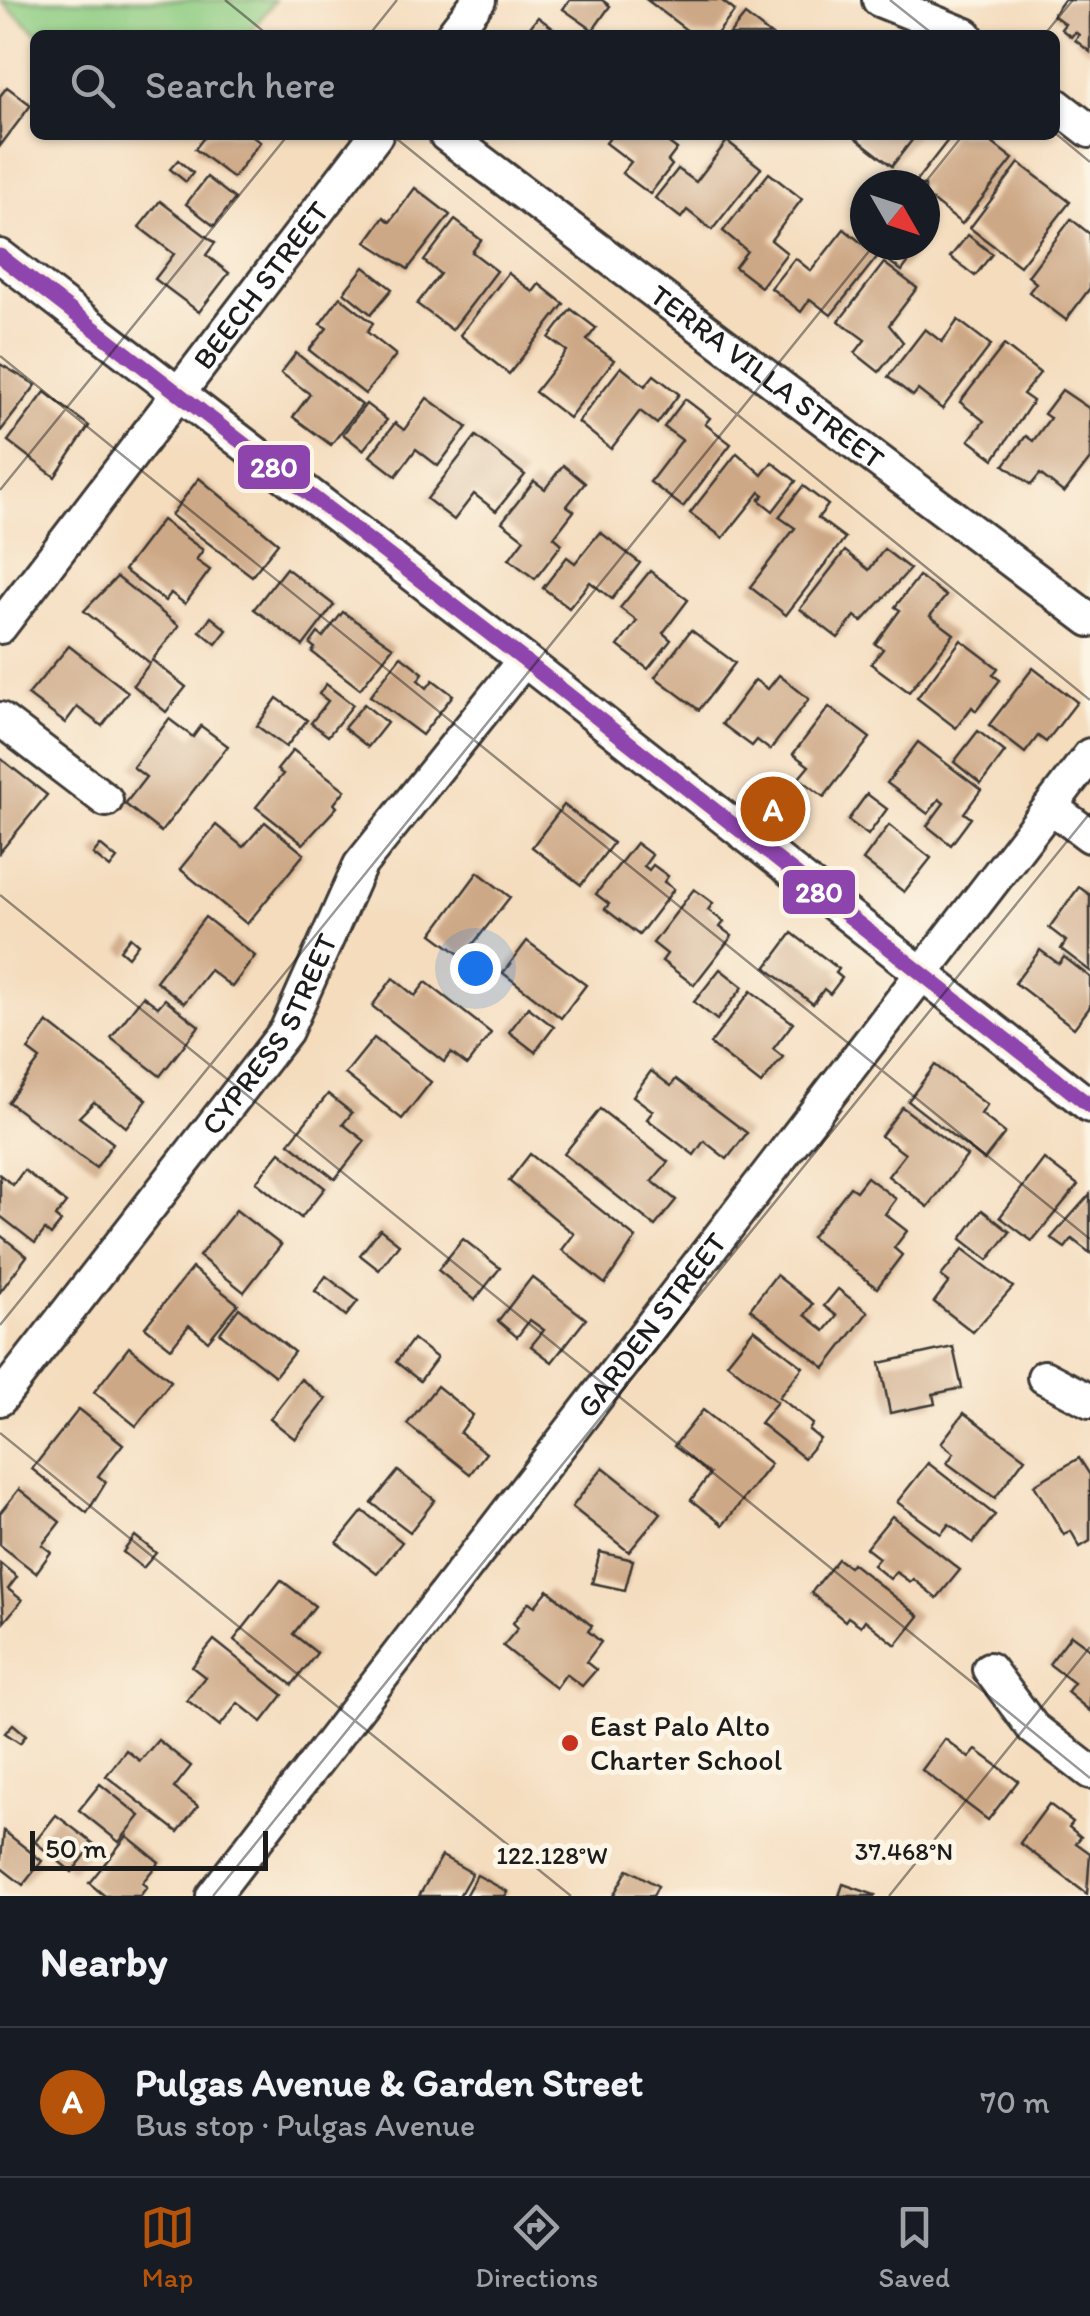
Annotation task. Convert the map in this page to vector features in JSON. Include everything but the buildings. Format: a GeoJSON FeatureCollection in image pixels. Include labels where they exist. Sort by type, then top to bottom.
{"type":"FeatureCollection","features":[{"type":"Feature","properties":{"kind":"street"},"geometry":{"type":"LineString","coordinates":[[456,30],[480,0]]}},
{"type":"Feature","properties":{"kind":"street"},"geometry":{"type":"LineString","coordinates":[[879,0],[954,30]]}},
{"type":"Feature","properties":{"kind":"street"},"geometry":{"type":"LineString","coordinates":[[1060,108],[1090,130]]}},
{"type":"Feature","properties":{"kind":"street","name":"BEECH STREET"},"geometry":{"type":"LineString","coordinates":[[0,627],[372,140]]}},
{"type":"Feature","properties":{"kind":"street","name":"TERRA VILLA STREET"},"geometry":{"type":"LineString","coordinates":[[453,140],[1090,620]]}},
{"type":"Feature","properties":{"kind":"street"},"geometry":{"type":"LineString","coordinates":[[0,256],[524,660],[1090,1106]]}},
{"type":"Feature","properties":{"kind":"street","name":"CYPRESS STREET"},"geometry":{"type":"LineString","coordinates":[[0,1399],[286,1030],[360,864],[524,660]]}},
{"type":"Feature","properties":{"kind":"street"},"geometry":{"type":"LineString","coordinates":[[0,718],[106,800]]}},
{"type":"Feature","properties":{"kind":"street","name":"GARDEN STREET"},"geometry":{"type":"LineString","coordinates":[[213,1896],[1090,755]]}},
{"type":"Feature","properties":{"kind":"street"},"geometry":{"type":"LineString","coordinates":[[1051,807],[1090,836]]}},
{"type":"Feature","properties":{"kind":"street"},"geometry":{"type":"LineString","coordinates":[[1044,1377],[1090,1402]]}},
{"type":"Feature","properties":{"kind":"street"},"geometry":{"type":"LineString","coordinates":[[989,1669],[1033,1728],[1090,1772]]}},
{"type":"Feature","properties":{"kind":"green space"},"geometry":{"type":"Polygon","coordinates":[[[0,0],[275,0],[252,30],[33,30],[0,0]]]}},
{"type":"Feature","properties":{"kind":"transit line","name":"280"},"geometry":{"type":"LineString","coordinates":[[0,256],[524,660],[1090,1106]]}},
{"type":"Feature","properties":{"kind":"place","name":"Pulgas Avenue & Garden Street"},"geometry":{"type":"Point","coordinates":[773,809]}},
{"type":"Feature","properties":{"kind":"place","name":"East Palo Alto Charter School"},"geometry":{"type":"Point","coordinates":[570,1743]}}]}
